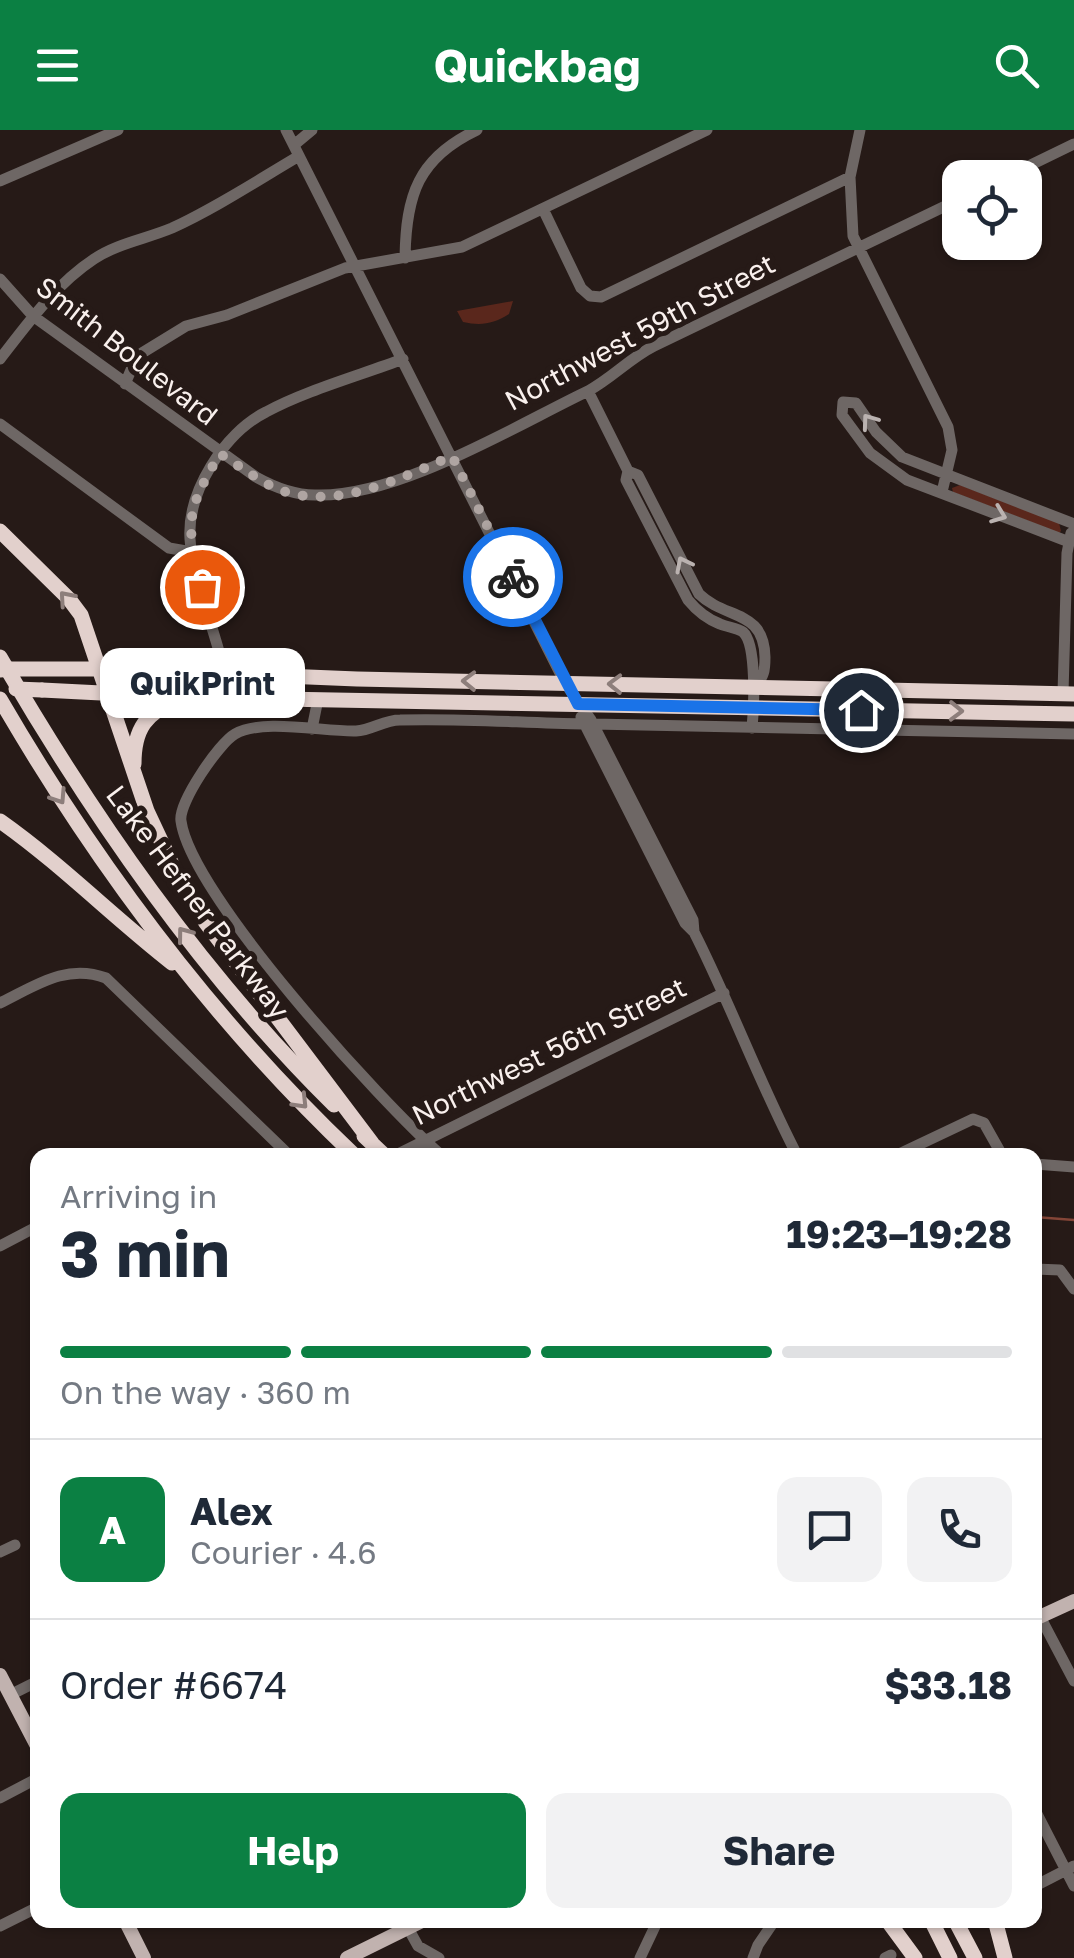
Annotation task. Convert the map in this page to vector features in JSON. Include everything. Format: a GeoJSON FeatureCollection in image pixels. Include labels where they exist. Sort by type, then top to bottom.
{"type":"FeatureCollection","features":[{"type":"Feature","properties":{"kind":"highway"},"geometry":{"type":"LineString","coordinates":[[0,531],[69,598],[80,614],[166,853],[206,923],[372,1143]]}},
{"type":"Feature","properties":{"kind":"highway","name":"Lake Hefner Parkway"},"geometry":{"type":"LineString","coordinates":[[0,657],[70,774],[152,893],[245,1010],[377,1148]]}},
{"type":"Feature","properties":{"kind":"highway"},"geometry":{"type":"LineString","coordinates":[[0,670],[1070,697],[1066,713],[0,691]]}},
{"type":"Feature","properties":{"kind":"highway"},"geometry":{"type":"LineString","coordinates":[[206,697],[278,687],[286,677]]}},
{"type":"Feature","properties":{"kind":"highway"},"geometry":{"type":"LineString","coordinates":[[318,698],[326,689],[357,679]]}},
{"type":"Feature","properties":{"kind":"highway"},"geometry":{"type":"LineString","coordinates":[[134,768],[135,740],[143,721],[180,697]]}},
{"type":"Feature","properties":{"kind":"highway","name":"Lake Hefner Parkway"},"geometry":{"type":"LineString","coordinates":[[0,699],[74,820],[191,977],[262,1060],[347,1148]]}},
{"type":"Feature","properties":{"kind":"highway"},"geometry":{"type":"LineString","coordinates":[[0,821],[74,877],[140,938],[191,977]]}},
{"type":"Feature","properties":{"kind":"highway"},"geometry":{"type":"LineString","coordinates":[[893,1928],[915,1958]]}},
{"type":"Feature","properties":{"kind":"highway"},"geometry":{"type":"LineString","coordinates":[[935,1928],[950,1958]]}},
{"type":"Feature","properties":{"kind":"highway"},"geometry":{"type":"LineString","coordinates":[[960,1928],[975,1958]]}},
{"type":"Feature","properties":{"kind":"highway"},"geometry":{"type":"LineString","coordinates":[[996,1928],[1005,1958]]}},
{"type":"Feature","properties":{"kind":"main road"},"geometry":{"type":"LineString","coordinates":[[1042,1612],[1074,1601]]}},
{"type":"Feature","properties":{"kind":"main road"},"geometry":{"type":"LineString","coordinates":[[0,1675],[30,1733]]}},
{"type":"Feature","properties":{"kind":"main road"},"geometry":{"type":"LineString","coordinates":[[130,1928],[144,1958]]}},
{"type":"Feature","properties":{"kind":"main road"},"geometry":{"type":"LineString","coordinates":[[347,1958],[408,1928]]}},
{"type":"Feature","properties":{"kind":"street"},"geometry":{"type":"LineString","coordinates":[[0,181],[118,130]]}},
{"type":"Feature","properties":{"kind":"street"},"geometry":{"type":"LineString","coordinates":[[286,130],[565,683],[693,920],[694,932],[793,1148]]}},
{"type":"Feature","properties":{"kind":"street"},"geometry":{"type":"LineString","coordinates":[[0,359],[33,316],[93,259],[114,247],[170,229],[296,150],[312,130]]}},
{"type":"Feature","properties":{"kind":"street"},"geometry":{"type":"LineString","coordinates":[[404,258],[406,214],[438,151],[477,130]]}},
{"type":"Feature","properties":{"kind":"street"},"geometry":{"type":"LineString","coordinates":[[124,384],[137,356],[186,326],[227,315],[345,268],[462,247],[707,130]]}},
{"type":"Feature","properties":{"kind":"street"},"geometry":{"type":"LineString","coordinates":[[860,130],[850,177],[853,236],[948,427],[952,450],[942,492]]}},
{"type":"Feature","properties":{"kind":"street"},"geometry":{"type":"LineString","coordinates":[[1041,160],[1074,144]]}},
{"type":"Feature","properties":{"kind":"street"},"geometry":{"type":"LineString","coordinates":[[543,209],[581,288],[590,296],[600,297],[850,177]]}},
{"type":"Feature","properties":{"kind":"street","name":"Northwest 59th Street"},"geometry":{"type":"LineString","coordinates":[[452,456],[588,391],[635,356],[942,207]]}},
{"type":"Feature","properties":{"kind":"street","name":"Smith Boulevard"},"geometry":{"type":"LineString","coordinates":[[0,279],[33,316],[220,454],[277,488],[312,496],[342,494],[380,486],[452,456]]}},
{"type":"Feature","properties":{"kind":"street"},"geometry":{"type":"LineString","coordinates":[[221,674],[221,658],[192,552],[191,510],[200,486],[220,454],[264,412],[403,359]]}},
{"type":"Feature","properties":{"kind":"street"},"geometry":{"type":"LineString","coordinates":[[588,391],[628,471],[626,480],[703,616],[742,632],[752,643],[751,674],[756,687],[752,728]]}},
{"type":"Feature","properties":{"kind":"street"},"geometry":{"type":"LineString","coordinates":[[1070,697],[1074,525],[902,457],[876,432],[856,403],[844,402],[842,415],[870,453],[908,480],[1071,540]]}},
{"type":"Feature","properties":{"kind":"street"},"geometry":{"type":"LineString","coordinates":[[0,424],[169,548],[192,552]]}},
{"type":"Feature","properties":{"kind":"street"},"geometry":{"type":"LineString","coordinates":[[698,602],[752,621],[765,641],[765,675],[756,687]]}},
{"type":"Feature","properties":{"kind":"street"},"geometry":{"type":"LineString","coordinates":[[732,628],[738,615]]}},
{"type":"Feature","properties":{"kind":"street"},"geometry":{"type":"LineString","coordinates":[[312,730],[318,698]]}},
{"type":"Feature","properties":{"kind":"street"},"geometry":{"type":"LineString","coordinates":[[434,1148],[324,1033],[273,970],[212,886],[180,820],[182,805],[234,734],[254,728],[360,731],[396,720],[1074,734]]}},
{"type":"Feature","properties":{"kind":"street"},"geometry":{"type":"LineString","coordinates":[[0,1002],[60,974],[79,971],[114,983],[282,1148]]}},
{"type":"Feature","properties":{"kind":"street","name":"Northwest 56th Street"},"geometry":{"type":"LineString","coordinates":[[411,1148],[724,993]]}},
{"type":"Feature","properties":{"kind":"street"},"geometry":{"type":"LineString","coordinates":[[912,1148],[973,1119],[984,1123],[998,1148]]}},
{"type":"Feature","properties":{"kind":"street"},"geometry":{"type":"LineString","coordinates":[[1042,1165],[1074,1167]]}},
{"type":"Feature","properties":{"kind":"street"},"geometry":{"type":"LineString","coordinates":[[0,1246],[30,1230]]}},
{"type":"Feature","properties":{"kind":"street"},"geometry":{"type":"LineString","coordinates":[[1042,1269],[1060,1270],[1074,1288]]}},
{"type":"Feature","properties":{"kind":"street"},"geometry":{"type":"LineString","coordinates":[[0,1552],[15,1545]]}},
{"type":"Feature","properties":{"kind":"street"},"geometry":{"type":"LineString","coordinates":[[1042,1623],[1074,1681]]}},
{"type":"Feature","properties":{"kind":"street"},"geometry":{"type":"LineString","coordinates":[[10,1694],[30,1685]]}},
{"type":"Feature","properties":{"kind":"street"},"geometry":{"type":"LineString","coordinates":[[0,1798],[30,1782]]}},
{"type":"Feature","properties":{"kind":"street"},"geometry":{"type":"LineString","coordinates":[[1042,1822],[1070,1868],[1074,1886]]}},
{"type":"Feature","properties":{"kind":"street"},"geometry":{"type":"LineString","coordinates":[[1042,1882],[1070,1868]]}},
{"type":"Feature","properties":{"kind":"street"},"geometry":{"type":"LineString","coordinates":[[0,1926],[30,1912]]}},
{"type":"Feature","properties":{"kind":"street"},"geometry":{"type":"LineString","coordinates":[[408,1928],[418,1946],[438,1958]]}},
{"type":"Feature","properties":{"kind":"street"},"geometry":{"type":"LineString","coordinates":[[640,1958],[654,1928]]}},
{"type":"Feature","properties":{"kind":"street"},"geometry":{"type":"LineString","coordinates":[[753,1958],[769,1928]]}},
{"type":"Feature","properties":{"kind":"shaded area"},"geometry":{"type":"Polygon","coordinates":[[[513,301],[509,314],[487,323],[463,322],[457,311],[513,301]]]}},
{"type":"Feature","properties":{"kind":"shaded area"},"geometry":{"type":"Polygon","coordinates":[[[960,485],[1059,523],[1061,531],[953,492],[952,488],[960,485]]]}},
{"type":"Feature","properties":{"kind":"waterway"},"geometry":{"type":"LineString","coordinates":[[1042,1218],[1074,1220]]}},
{"type":"Feature","properties":{"kind":"way so far"},"geometry":{"type":"LineString","coordinates":[[202,587],[192,552],[191,510],[200,486],[220,454],[277,488],[312,496],[380,486],[452,456],[513,577]]}},
{"type":"Feature","properties":{"kind":"place","name":"QuikPrint"},"geometry":{"type":"Point","coordinates":[202,587]}},
{"type":"Feature","properties":{"kind":"route"},"geometry":{"type":"LineString","coordinates":[[513,577],[578,704],[861,710]]}}]}
